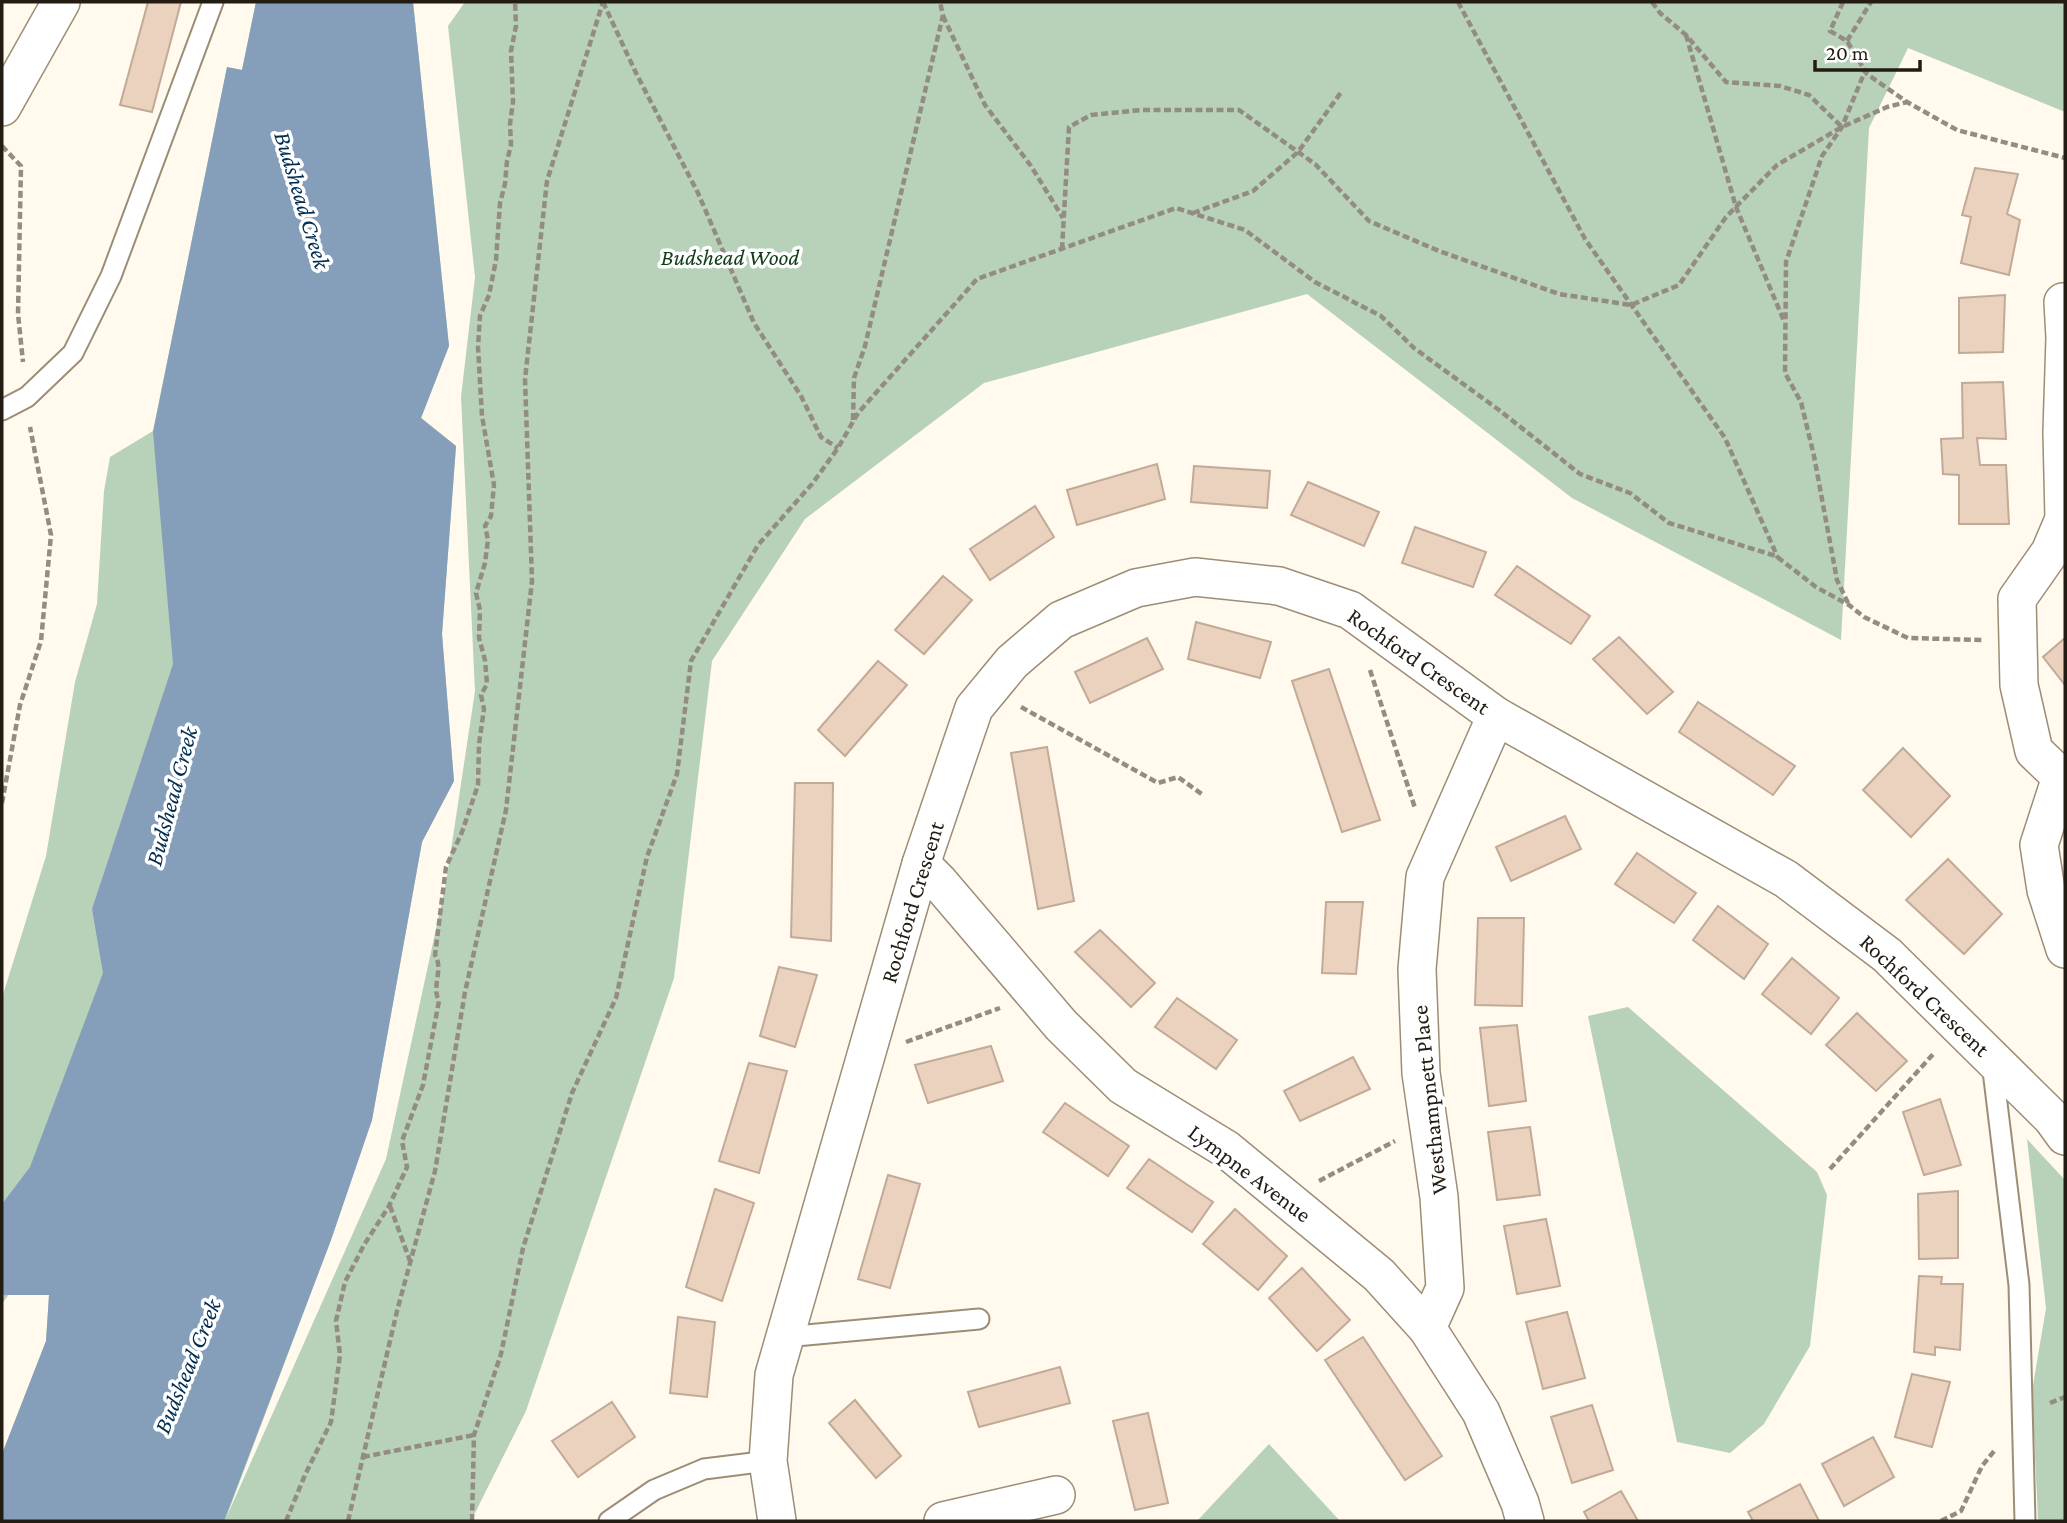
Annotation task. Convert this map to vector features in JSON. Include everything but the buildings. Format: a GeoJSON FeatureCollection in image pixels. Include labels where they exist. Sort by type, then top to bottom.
{"type":"FeatureCollection","features":[{"type":"Feature","properties":{"kind":"street"},"geometry":{"type":"LineString","coordinates":[[2,107],[61,2]]}},
{"type":"Feature","properties":{"kind":"street"},"geometry":{"type":"LineString","coordinates":[[2063,302],[2064,519],[2050,552],[2017,599],[2019,685],[2034,751],[2063,774],[2039,845],[2046,890],[2065,948]]}},
{"type":"Feature","properties":{"kind":"street","name":"Rochford Crescent"},"geometry":{"type":"LineString","coordinates":[[777,1521],[768,1461],[774,1375],[921,864],[974,708],[1012,662],[1061,621],[1136,588],[1195,577],[1279,586],[1350,610],[1496,716],[1786,878],[1887,955],[1991,1057],[2061,1120]]}},
{"type":"Feature","properties":{"kind":"street","name":"Westhampnett Place"},"geometry":{"type":"LineString","coordinates":[[1427,1328],[1445,1288],[1439,1197],[1421,1073],[1417,969],[1425,877],[1496,716]]}},
{"type":"Feature","properties":{"kind":"street","name":"Lympne Avenue"},"geometry":{"type":"LineString","coordinates":[[921,864],[1061,1025],[1123,1086],[1226,1149],[1379,1275],[1427,1328],[1481,1412],[1520,1503],[1525,1521]]}},
{"type":"Feature","properties":{"kind":"street"},"geometry":{"type":"LineString","coordinates":[[943,1521],[1056,1495]]}},
{"type":"Feature","properties":{"kind":"lane"},"geometry":{"type":"LineString","coordinates":[[2,410],[27,397],[73,353],[111,276],[213,2]]}},
{"type":"Feature","properties":{"kind":"lane"},"geometry":{"type":"LineString","coordinates":[[1991,1057],[2019,1285],[2025,1521]]}},
{"type":"Feature","properties":{"kind":"lane"},"geometry":{"type":"LineString","coordinates":[[785,1337],[978,1319]]}},
{"type":"Feature","properties":{"kind":"lane"},"geometry":{"type":"LineString","coordinates":[[609,1521],[654,1490],[704,1469],[768,1461]]}},
{"type":"Feature","properties":{"kind":"path"},"geometry":{"type":"LineString","coordinates":[[286,1521],[331,1422],[340,1355],[336,1321],[345,1282],[389,1206],[407,1167],[402,1141],[423,1085],[439,1001],[436,995],[439,961],[435,955],[446,867],[462,832],[478,785],[479,744],[484,709],[481,695],[488,684],[476,593],[485,563],[488,540],[485,526],[491,516],[494,485],[482,416],[478,347],[480,316],[489,295],[496,260],[500,203],[511,145],[511,51],[516,26],[515,2]]}},
{"type":"Feature","properties":{"kind":"path"},"geometry":{"type":"LineString","coordinates":[[603,2],[698,193],[754,323],[801,396],[821,437],[838,448]]}},
{"type":"Feature","properties":{"kind":"path"},"geometry":{"type":"LineString","coordinates":[[348,1521],[410,1261],[435,1171],[465,992],[506,810],[532,581],[525,379],[547,181],[603,2]]}},
{"type":"Feature","properties":{"kind":"path"},"geometry":{"type":"LineString","coordinates":[[940,2],[943,15],[985,105],[1031,166],[1064,218]]}},
{"type":"Feature","properties":{"kind":"path"},"geometry":{"type":"LineString","coordinates":[[1458,2],[1585,239],[1725,438],[1779,558]]}},
{"type":"Feature","properties":{"kind":"path"},"geometry":{"type":"LineString","coordinates":[[1651,2],[1686,35],[1726,82],[1780,86],[1809,95],[1842,127]]}},
{"type":"Feature","properties":{"kind":"path"},"geometry":{"type":"LineString","coordinates":[[1843,2],[1830,31],[1847,41],[1865,71],[1907,102],[1957,130],[2065,158]]}},
{"type":"Feature","properties":{"kind":"path"},"geometry":{"type":"LineString","coordinates":[[1847,41],[1871,2]]}},
{"type":"Feature","properties":{"kind":"path"},"geometry":{"type":"LineString","coordinates":[[853,421],[854,378],[865,346],[943,15]]}},
{"type":"Feature","properties":{"kind":"path"},"geometry":{"type":"LineString","coordinates":[[1686,35],[1736,207],[1785,325]]}},
{"type":"Feature","properties":{"kind":"path"},"geometry":{"type":"LineString","coordinates":[[1865,71],[1842,127],[1822,156],[1786,262],[1785,373],[1801,402],[1837,580],[1849,605],[1864,617],[1908,638],[1983,640],[2018,645]]}},
{"type":"Feature","properties":{"kind":"path"},"geometry":{"type":"LineString","coordinates":[[1192,214],[1254,191],[1298,152],[1342,91]]}},
{"type":"Feature","properties":{"kind":"path"},"geometry":{"type":"LineString","coordinates":[[1062,248],[1069,127],[1091,114],[1141,110],[1239,110],[1315,164],[1369,221],[1438,251],[1559,294],[1631,305],[1679,285],[1726,218],[1777,165],[1842,127],[1887,107],[1907,102]]}},
{"type":"Feature","properties":{"kind":"path"},"geometry":{"type":"LineString","coordinates":[[2,146],[21,166],[18,314],[31,442],[51,535],[41,641],[20,705],[2,803]]}},
{"type":"Feature","properties":{"kind":"path"},"geometry":{"type":"LineString","coordinates":[[1370,670],[1407,782]]}},
{"type":"Feature","properties":{"kind":"path"},"geometry":{"type":"LineString","coordinates":[[990,690],[1158,783],[1178,777],[1202,795]]}},
{"type":"Feature","properties":{"kind":"path"},"geometry":{"type":"LineString","coordinates":[[866,1056],[1036,996]]}},
{"type":"Feature","properties":{"kind":"path"},"geometry":{"type":"LineString","coordinates":[[1830,1169],[1929,1060]]}},
{"type":"Feature","properties":{"kind":"path"},"geometry":{"type":"LineString","coordinates":[[1288,1198],[1428,1123]]}},
{"type":"Feature","properties":{"kind":"path"},"geometry":{"type":"LineString","coordinates":[[389,1206],[410,1261]]}},
{"type":"Feature","properties":{"kind":"path"},"geometry":{"type":"LineString","coordinates":[[2050,1403],[2065,1397]]}},
{"type":"Feature","properties":{"kind":"path"},"geometry":{"type":"LineString","coordinates":[[363,1457],[474,1435]]}},
{"type":"Feature","properties":{"kind":"path"},"geometry":{"type":"LineString","coordinates":[[1941,1521],[1961,1511],[1982,1466]]}},
{"type":"Feature","properties":{"kind":"green space","name":"Budshead Wood"},"geometry":{"type":"Polygon","coordinates":[[[256,2],[413,2],[449,346],[421,418],[456,446],[442,634],[454,781],[422,842],[372,1120],[331,1240],[226,1518],[386,1159],[446,883],[475,691],[461,397],[475,277],[448,26],[465,2],[2065,2],[2065,112],[1908,48],[1869,128],[1841,640],[1572,498],[1307,294],[984,383],[805,519],[712,661],[674,978],[526,1411],[471,1521],[2,1521],[2,1454],[46,1341],[49,1295],[9,1294],[2,1304],[2,998],[46,856],[75,682],[97,604],[104,491],[110,457],[153,431],[227,67],[242,70],[256,2]]]}},
{"type":"Feature","properties":{"kind":"green space"},"geometry":{"type":"Polygon","coordinates":[[[1628,1007],[1817,1172],[1827,1195],[1810,1346],[1764,1424],[1730,1453],[1677,1442],[1588,1016],[1628,1007]]]}},
{"type":"Feature","properties":{"kind":"green space"},"geometry":{"type":"Polygon","coordinates":[[[2027,1139],[2065,1180],[2065,1521],[2038,1521],[2032,1391],[2046,1308],[2027,1139]]]}},
{"type":"Feature","properties":{"kind":"green space"},"geometry":{"type":"Polygon","coordinates":[[[1269,1444],[1340,1521],[1197,1521],[1269,1444]]]}},
{"type":"Feature","properties":{"kind":"water","name":"Budshead Creek"},"geometry":{"type":"Polygon","coordinates":[[[256,2],[413,2],[449,346],[421,418],[456,446],[442,634],[454,781],[422,842],[372,1120],[331,1240],[224,1521],[2,1521],[2,1454],[46,1341],[49,1295],[2,1295],[2,1204],[30,1167],[103,973],[92,909],[173,664],[153,432],[227,67],[242,70],[256,2]]]}}]}
